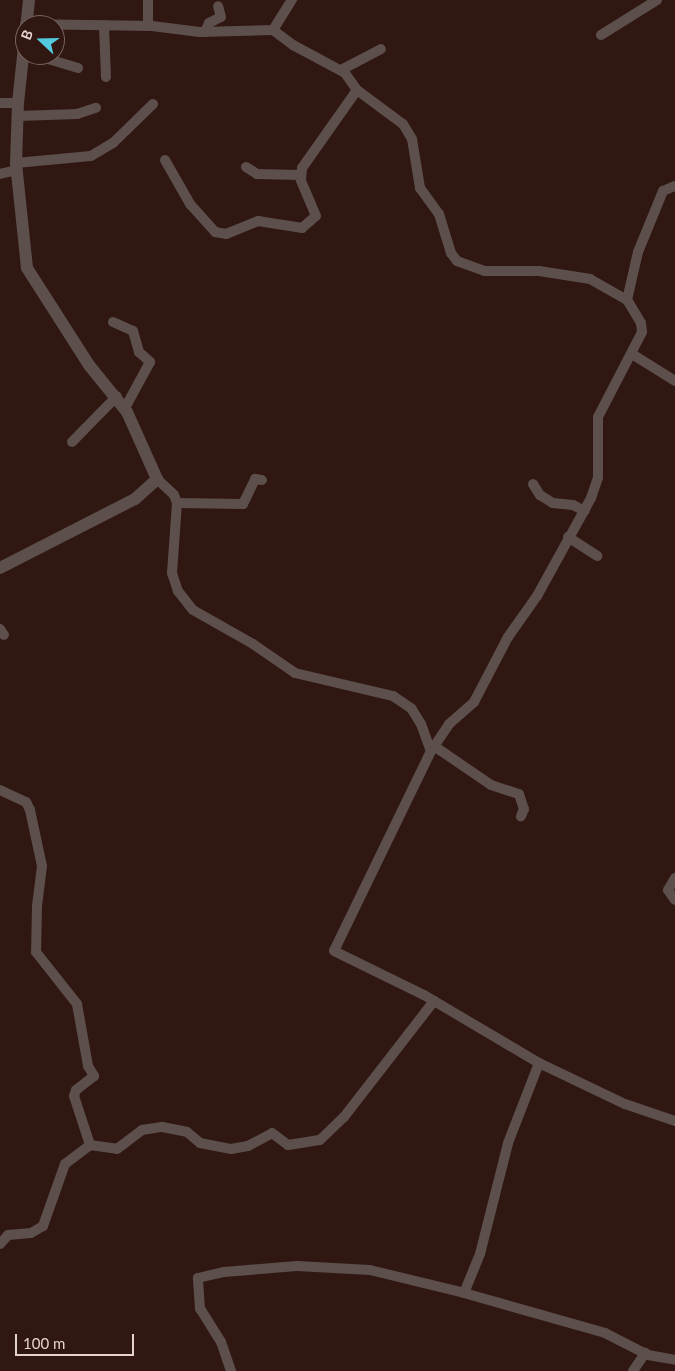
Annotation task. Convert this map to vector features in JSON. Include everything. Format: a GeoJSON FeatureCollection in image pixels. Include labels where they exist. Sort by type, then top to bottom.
{"type":"FeatureCollection","features":[{"type":"Feature","properties":{"kind":"street"},"geometry":{"type":"LineString","coordinates":[[26,15],[29,0]]}},
{"type":"Feature","properties":{"kind":"street"},"geometry":{"type":"LineString","coordinates":[[148,0],[148,26]]}},
{"type":"Feature","properties":{"kind":"street"},"geometry":{"type":"LineString","coordinates":[[273,30],[292,0]]}},
{"type":"Feature","properties":{"kind":"street"},"geometry":{"type":"LineString","coordinates":[[601,35],[657,0]]}},
{"type":"Feature","properties":{"kind":"street"},"geometry":{"type":"LineString","coordinates":[[205,32],[209,23],[221,17],[218,6]]}},
{"type":"Feature","properties":{"kind":"street"},"geometry":{"type":"LineString","coordinates":[[65,25],[148,26],[205,32],[273,30],[293,45],[341,70],[357,90],[395,117],[409,131],[418,182],[439,214],[452,253],[457,261],[484,271],[539,271],[590,279],[627,300],[642,328],[632,354],[598,417],[598,478],[585,511],[568,537],[537,596],[508,637],[474,702],[453,718],[432,749],[334,950],[434,1001],[539,1063],[625,1104],[675,1121]]}},
{"type":"Feature","properties":{"kind":"street"},"geometry":{"type":"LineString","coordinates":[[104,25],[106,77]]}},
{"type":"Feature","properties":{"kind":"street"},"geometry":{"type":"LineString","coordinates":[[341,70],[382,49]]}},
{"type":"Feature","properties":{"kind":"street"},"geometry":{"type":"LineString","coordinates":[[65,64],[78,68]]}},
{"type":"Feature","properties":{"kind":"street"},"geometry":{"type":"LineString","coordinates":[[26,65],[18,103],[16,166],[29,274],[89,365],[117,396],[157,479],[174,495],[177,503],[172,572],[178,591],[193,610],[253,644],[295,673],[384,692],[401,701],[416,714],[432,749],[491,785],[519,794],[524,809],[521,816]]}},
{"type":"Feature","properties":{"kind":"street"},"geometry":{"type":"LineString","coordinates":[[300,175],[357,90]]}},
{"type":"Feature","properties":{"kind":"street"},"geometry":{"type":"LineString","coordinates":[[0,103],[18,103]]}},
{"type":"Feature","properties":{"kind":"street"},"geometry":{"type":"LineString","coordinates":[[0,174],[16,166],[91,156],[113,143],[153,104]]}},
{"type":"Feature","properties":{"kind":"street"},"geometry":{"type":"LineString","coordinates":[[18,116],[76,114],[96,108]]}},
{"type":"Feature","properties":{"kind":"street"},"geometry":{"type":"LineString","coordinates":[[165,160],[190,204],[210,227],[220,234],[251,222],[294,229],[308,226],[314,220],[316,210],[300,175]]}},
{"type":"Feature","properties":{"kind":"street"},"geometry":{"type":"LineString","coordinates":[[246,168],[258,174],[300,175]]}},
{"type":"Feature","properties":{"kind":"street"},"geometry":{"type":"LineString","coordinates":[[627,300],[638,252],[661,195],[667,187],[675,186]]}},
{"type":"Feature","properties":{"kind":"street"},"geometry":{"type":"LineString","coordinates":[[113,322],[133,331],[140,352],[150,362],[124,408]]}},
{"type":"Feature","properties":{"kind":"street"},"geometry":{"type":"LineString","coordinates":[[632,354],[675,381]]}},
{"type":"Feature","properties":{"kind":"street"},"geometry":{"type":"LineString","coordinates":[[72,442],[117,396]]}},
{"type":"Feature","properties":{"kind":"street"},"geometry":{"type":"LineString","coordinates":[[0,568],[126,504],[157,479]]}},
{"type":"Feature","properties":{"kind":"street"},"geometry":{"type":"LineString","coordinates":[[177,503],[243,504],[255,479],[262,480]]}},
{"type":"Feature","properties":{"kind":"street"},"geometry":{"type":"LineString","coordinates":[[532,484],[540,495],[554,503],[573,505],[585,511]]}},
{"type":"Feature","properties":{"kind":"street"},"geometry":{"type":"LineString","coordinates":[[568,537],[597,556]]}},
{"type":"Feature","properties":{"kind":"street"},"geometry":{"type":"LineString","coordinates":[[0,790],[26,802],[35,826],[42,866],[37,906],[36,952],[77,1004],[88,1066],[94,1076],[76,1090],[74,1096],[90,1145]]}},
{"type":"Feature","properties":{"kind":"street"},"geometry":{"type":"LineString","coordinates":[[675,878],[668,890],[675,900]]}},
{"type":"Feature","properties":{"kind":"street"},"geometry":{"type":"LineString","coordinates":[[0,1244],[8,1236],[31,1233],[43,1226],[65,1164],[90,1145],[117,1148],[142,1130],[162,1127],[187,1132],[200,1143],[231,1149],[248,1146],[272,1133],[288,1145],[320,1140],[363,1094],[434,1001]]}},
{"type":"Feature","properties":{"kind":"street"},"geometry":{"type":"LineString","coordinates":[[464,1293],[480,1254],[508,1142],[539,1063]]}},
{"type":"Feature","properties":{"kind":"street"},"geometry":{"type":"LineString","coordinates":[[231,1371],[221,1342],[200,1309],[198,1278],[250,1269],[353,1268],[464,1293],[604,1333],[645,1354],[675,1360]]}},
{"type":"Feature","properties":{"kind":"street"},"geometry":{"type":"LineString","coordinates":[[633,1371],[645,1354]]}}]}
